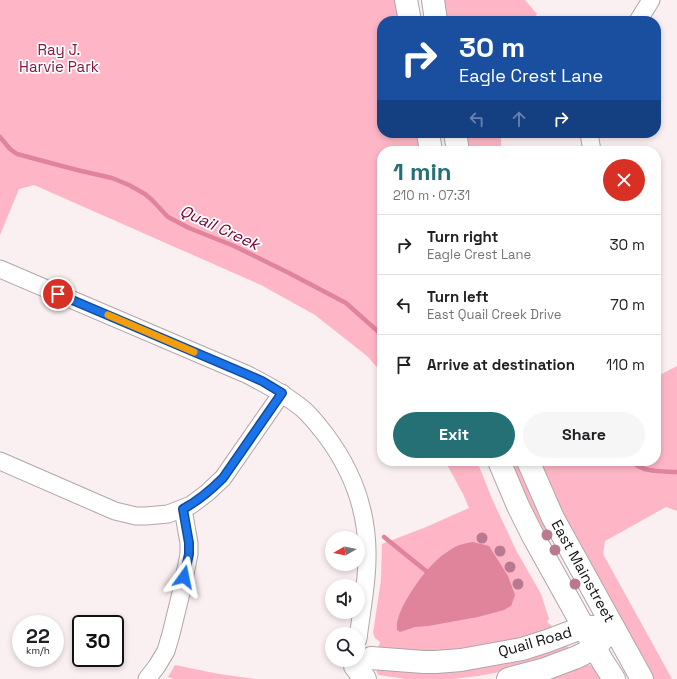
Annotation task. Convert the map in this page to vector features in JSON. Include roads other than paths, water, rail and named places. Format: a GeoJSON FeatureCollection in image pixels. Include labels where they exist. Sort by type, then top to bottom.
{"type":"FeatureCollection","features":[{"type":"Feature","properties":{"kind":"main road"},"geometry":{"type":"LineString","coordinates":[[406,0],[409,16]]}},
{"type":"Feature","properties":{"kind":"main road"},"geometry":{"type":"LineString","coordinates":[[433,0],[435,16]]}},
{"type":"Feature","properties":{"kind":"main road","name":"East Mainstreet"},"geometry":{"type":"LineString","coordinates":[[501,466],[525,520],[614,679]]}},
{"type":"Feature","properties":{"kind":"main road","name":"East Mainstreet"},"geometry":{"type":"LineString","coordinates":[[530,466],[553,518],[642,679]]}},
{"type":"Feature","properties":{"kind":"main road","name":"Quail Road"},"geometry":{"type":"LineString","coordinates":[[357,671],[371,658],[436,662],[474,658],[522,649],[584,627],[613,627]]}},
{"type":"Feature","properties":{"kind":"main road","name":"Quail Road"},"geometry":{"type":"LineString","coordinates":[[508,679],[545,669],[596,648],[613,627]]}},
{"type":"Feature","properties":{"kind":"street"},"geometry":{"type":"LineString","coordinates":[[641,16],[651,0]]}},
{"type":"Feature","properties":{"kind":"street"},"geometry":{"type":"LineString","coordinates":[[0,269],[262,381],[282,393],[312,418],[335,449],[351,476],[365,524],[367,570],[360,627]]}},
{"type":"Feature","properties":{"kind":"street"},"geometry":{"type":"LineString","coordinates":[[0,461],[115,511],[136,516],[168,514],[191,505],[216,486],[282,393]]}},
{"type":"Feature","properties":{"kind":"street"},"geometry":{"type":"LineString","coordinates":[[147,679],[158,666],[166,651],[182,589],[189,554],[189,543],[183,509]]}},
{"type":"Feature","properties":{"kind":"waterway","name":"Quail Creek"},"geometry":{"type":"LineString","coordinates":[[0,137],[10,149],[17,154],[112,178],[129,185],[145,194],[168,217],[189,228],[234,246],[346,303],[377,331]]}},
{"type":"Feature","properties":{"kind":"waterway","name":"Quail Creek"},"geometry":{"type":"LineString","coordinates":[[638,466],[659,471],[677,472]]}},
{"type":"Feature","properties":{"kind":"waterway"},"geometry":{"type":"LineString","coordinates":[[384,537],[431,575]]}},
{"type":"Feature","properties":{"kind":"park label","name":"Ray J. Harvie Park"},"geometry":{"type":"Point","coordinates":[59,58]}}]}
